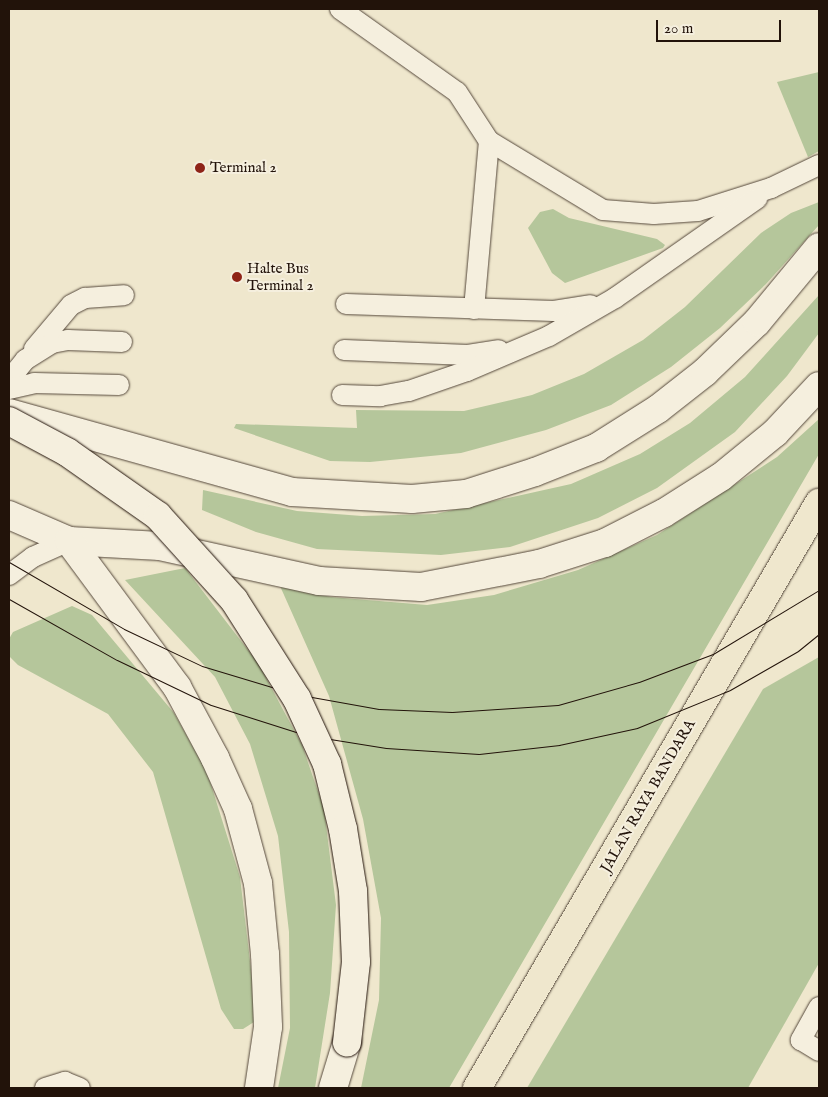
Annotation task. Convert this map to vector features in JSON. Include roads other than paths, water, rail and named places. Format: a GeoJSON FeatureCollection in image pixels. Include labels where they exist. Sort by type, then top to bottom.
{"type":"FeatureCollection","features":[{"type":"Feature","properties":{"kind":"main road","name":"JALAN RAYA BANDARA"},"geometry":{"type":"LineString","coordinates":[[477,1088],[819,503]]}},
{"type":"Feature","properties":{"kind":"street"},"geometry":{"type":"LineString","coordinates":[[9,413],[292,492],[412,499],[466,494],[535,472],[596,448],[658,409],[705,372],[757,322],[819,247]]}},
{"type":"Feature","properties":{"kind":"street"},"geometry":{"type":"LineString","coordinates":[[9,516],[69,541],[160,546],[262,571],[367,585],[421,587],[480,578],[539,564],[605,543],[664,513],[721,476],[760,445],[819,386]]}},
{"type":"Feature","properties":{"kind":"street"},"geometry":{"type":"LineString","coordinates":[[9,421],[68,452],[158,516],[234,600],[298,699],[327,764],[343,829],[354,890],[356,962],[347,1042],[333,1088]]}},
{"type":"Feature","properties":{"kind":"street"},"geometry":{"type":"LineString","coordinates":[[69,541],[177,687],[216,758],[238,809],[258,883],[264,954],[268,1026],[259,1088]]}},
{"type":"Feature","properties":{"kind":"lane"},"geometry":{"type":"LineString","coordinates":[[340,9],[457,92],[489,142],[604,210],[654,214],[698,211],[771,188],[819,165]]}},
{"type":"Feature","properties":{"kind":"lane"},"geometry":{"type":"LineString","coordinates":[[474,309],[489,142]]}},
{"type":"Feature","properties":{"kind":"lane"},"geometry":{"type":"LineString","coordinates":[[342,395],[380,396],[409,391],[467,371],[549,336],[615,298],[771,188]]}},
{"type":"Feature","properties":{"kind":"lane"},"geometry":{"type":"LineString","coordinates":[[9,380],[71,305],[86,298],[124,295]]}},
{"type":"Feature","properties":{"kind":"lane"},"geometry":{"type":"LineString","coordinates":[[346,304],[554,311],[615,298]]}},
{"type":"Feature","properties":{"kind":"lane"},"geometry":{"type":"LineString","coordinates":[[344,350],[468,355],[549,336]]}},
{"type":"Feature","properties":{"kind":"lane"},"geometry":{"type":"LineString","coordinates":[[25,360],[37,350],[60,341],[122,342]]}},
{"type":"Feature","properties":{"kind":"lane"},"geometry":{"type":"LineString","coordinates":[[9,389],[34,383],[119,385]]}},
{"type":"Feature","properties":{"kind":"lane"},"geometry":{"type":"LineString","coordinates":[[9,575],[33,557],[69,541]]}},
{"type":"Feature","properties":{"kind":"lane"},"geometry":{"type":"LineString","coordinates":[[819,1007],[801,1040],[819,1051]]}},
{"type":"Feature","properties":{"kind":"lane"},"geometry":{"type":"LineString","coordinates":[[45,1088],[65,1082],[80,1088]]}},
{"type":"Feature","properties":{"kind":"tram line"},"geometry":{"type":"LineString","coordinates":[[9,562],[124,629],[202,666],[295,694],[379,709],[452,712],[558,705],[639,682],[713,654],[819,590]]}},
{"type":"Feature","properties":{"kind":"tram line"},"geometry":{"type":"LineString","coordinates":[[9,599],[117,660],[211,705],[305,735],[386,748],[479,754],[559,745],[637,728],[730,690],[798,651],[819,634]]}},
{"type":"Feature","properties":{"kind":"place","name":"Terminal 2"},"geometry":{"type":"Point","coordinates":[200,168]}},
{"type":"Feature","properties":{"kind":"place","name":"Halte Bus Terminal 2"},"geometry":{"type":"Point","coordinates":[237,277]}}]}
